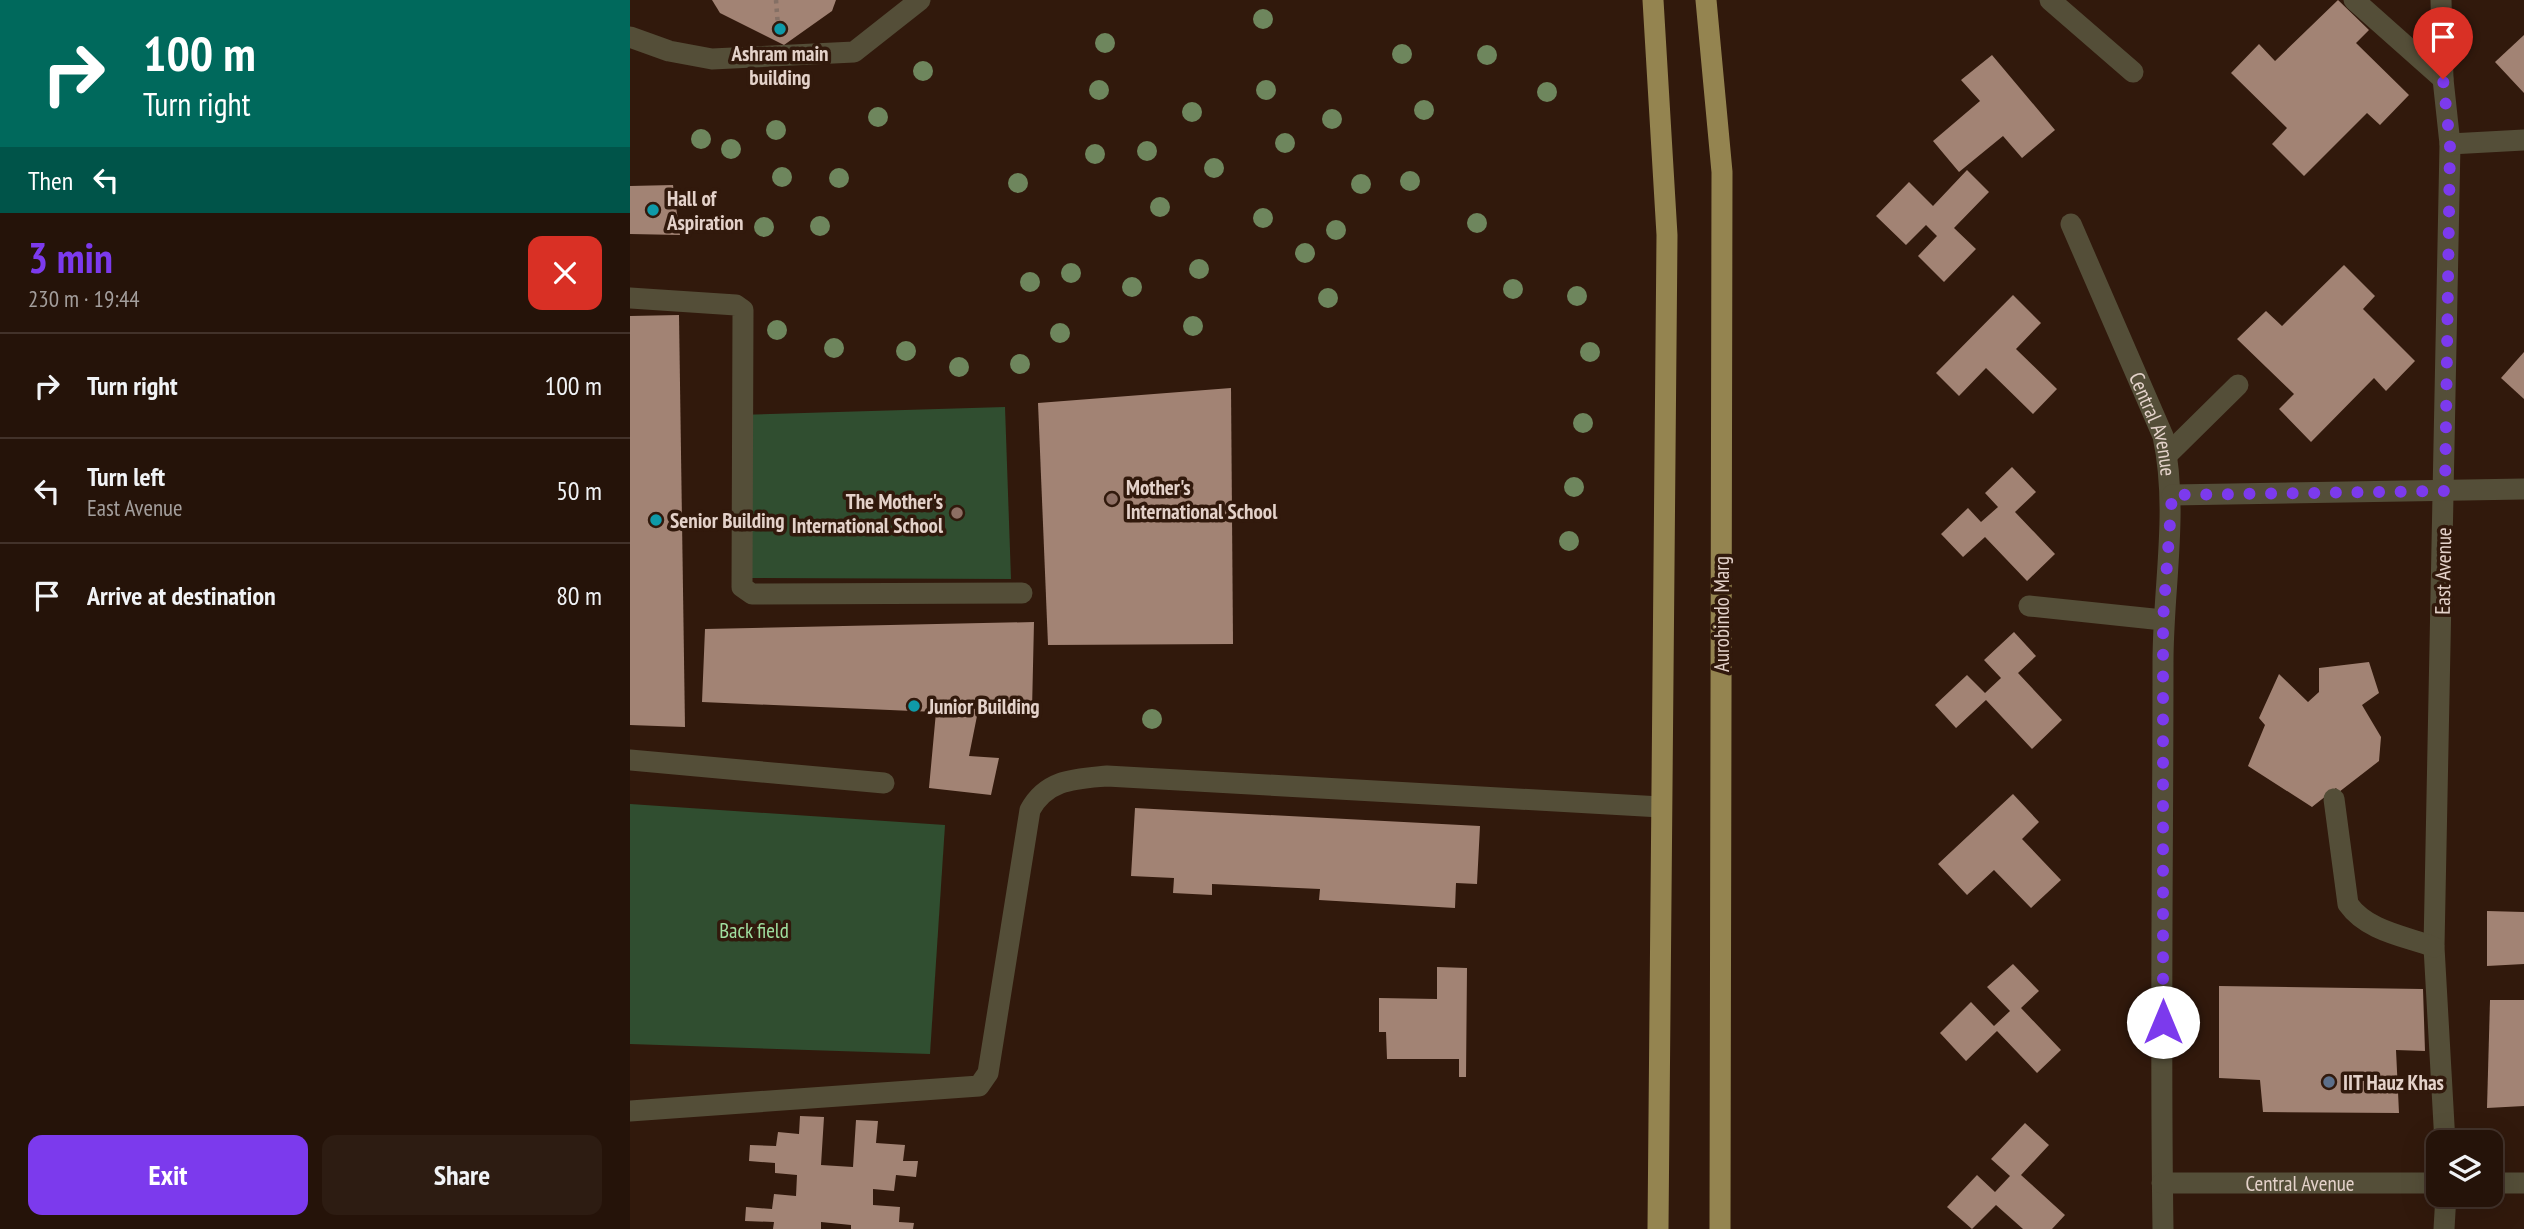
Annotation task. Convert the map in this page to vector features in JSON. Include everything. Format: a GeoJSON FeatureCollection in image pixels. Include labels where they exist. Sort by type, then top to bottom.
{"type":"FeatureCollection","features":[{"type":"Feature","properties":{"kind":"highway"},"geometry":{"type":"LineString","coordinates":[[1653,0],[1667,235],[1658,1229]]}},
{"type":"Feature","properties":{"kind":"highway","name":"Aurobindo Marg"},"geometry":{"type":"LineString","coordinates":[[1706,0],[1722,172],[1720,1229]]}},
{"type":"Feature","properties":{"kind":"street"},"geometry":{"type":"LineString","coordinates":[[630,37],[669,51],[712,59],[854,52],[920,0]]}},
{"type":"Feature","properties":{"kind":"street"},"geometry":{"type":"LineString","coordinates":[[2050,0],[2133,72]]}},
{"type":"Feature","properties":{"kind":"street"},"geometry":{"type":"LineString","coordinates":[[2354,0],[2443,79]]}},
{"type":"Feature","properties":{"kind":"street","name":"East Avenue"},"geometry":{"type":"LineString","coordinates":[[2441,0],[2443,79],[2450,144],[2434,947],[2444,1130]]}},
{"type":"Feature","properties":{"kind":"street"},"geometry":{"type":"LineString","coordinates":[[2450,144],[2524,140]]}},
{"type":"Feature","properties":{"kind":"street","name":"Central Avenue"},"geometry":{"type":"LineString","coordinates":[[2071,224],[2163,436],[2172,495],[2163,620],[2163,1229]]}},
{"type":"Feature","properties":{"kind":"street"},"geometry":{"type":"LineString","coordinates":[[630,298],[736,304],[744,310],[742,587],[746,591],[1022,593]]}},
{"type":"Feature","properties":{"kind":"street"},"geometry":{"type":"LineString","coordinates":[[2167,455],[2238,385]]}},
{"type":"Feature","properties":{"kind":"street"},"geometry":{"type":"LineString","coordinates":[[2172,495],[2524,489]]}},
{"type":"Feature","properties":{"kind":"street"},"geometry":{"type":"LineString","coordinates":[[2029,606],[2163,620]]}},
{"type":"Feature","properties":{"kind":"street"},"geometry":{"type":"LineString","coordinates":[[630,760],[884,783]]}},
{"type":"Feature","properties":{"kind":"street"},"geometry":{"type":"LineString","coordinates":[[630,1111],[979,1086],[988,1073],[1030,810],[1045,790],[1065,779],[1107,776],[1661,807]]}},
{"type":"Feature","properties":{"kind":"street"},"geometry":{"type":"LineString","coordinates":[[2334,799],[2348,904],[2371,925],[2434,947]]}},
{"type":"Feature","properties":{"kind":"street","name":"Central Avenue"},"geometry":{"type":"LineString","coordinates":[[2162,1183],[2426,1183]]}},
{"type":"Feature","properties":{"kind":"street"},"geometry":{"type":"LineString","coordinates":[[2503,1183],[2524,1183]]}},
{"type":"Feature","properties":{"kind":"street"},"geometry":{"type":"LineString","coordinates":[[2444,1229],[2445,1207]]}},
{"type":"Feature","properties":{"kind":"green space"},"geometry":{"type":"Polygon","coordinates":[[[1005,407],[1011,579],[738,578],[737,415],[1005,407]]]}},
{"type":"Feature","properties":{"kind":"green space","name":"Back field"},"geometry":{"type":"Polygon","coordinates":[[[630,804],[945,825],[930,1054],[630,1044],[630,804]]]}},
{"type":"Feature","properties":{"kind":"building","name":"Ashram main building"},"geometry":{"type":"Polygon","coordinates":[[[712,0],[836,0],[832,11],[784,45],[720,13],[712,0]]]}},
{"type":"Feature","properties":{"kind":"building"},"geometry":{"type":"Polygon","coordinates":[[[2338,0],[2369,30],[2356,43],[2409,95],[2380,125],[2367,113],[2304,176],[2272,144],[2287,128],[2231,73],[2259,44],[2275,61],[2338,0]]]}},
{"type":"Feature","properties":{"kind":"building"},"geometry":{"type":"Polygon","coordinates":[[[2524,35],[2524,93],[2495,62],[2524,35]]]}},
{"type":"Feature","properties":{"kind":"building"},"geometry":{"type":"Polygon","coordinates":[[[1992,55],[2055,130],[2022,158],[2003,136],[1959,172],[1933,141],[1980,101],[1961,80],[1992,55]]]}},
{"type":"Feature","properties":{"kind":"building"},"geometry":{"type":"Polygon","coordinates":[[[1967,170],[1989,192],[1954,228],[1976,249],[1944,282],[1918,256],[1937,236],[1926,225],[1906,245],[1876,216],[1909,182],[1933,206],[1967,170]]]}},
{"type":"Feature","properties":{"kind":"building","name":"Hall of Aspiration"},"geometry":{"type":"Polygon","coordinates":[[[673,185],[680,235],[630,234],[630,186],[673,185]]]}},
{"type":"Feature","properties":{"kind":"building"},"geometry":{"type":"Polygon","coordinates":[[[2344,265],[2375,296],[2363,309],[2415,361],[2386,391],[2374,378],[2311,442],[2279,409],[2294,394],[2237,339],[2266,311],[2282,326],[2344,265]]]}},
{"type":"Feature","properties":{"kind":"building"},"geometry":{"type":"Polygon","coordinates":[[[2013,295],[2041,323],[2016,349],[2057,389],[2033,414],[1986,368],[1959,396],[1936,373],[2013,295]]]}},
{"type":"Feature","properties":{"kind":"building","name":"Senior Building"},"geometry":{"type":"Polygon","coordinates":[[[679,315],[685,727],[630,725],[630,316],[679,315]]]}},
{"type":"Feature","properties":{"kind":"building"},"geometry":{"type":"Polygon","coordinates":[[[2524,352],[2524,399],[2501,378],[2524,352]]]}},
{"type":"Feature","properties":{"kind":"building"},"geometry":{"type":"Polygon","coordinates":[[[1231,388],[1233,644],[1048,645],[1038,403],[1231,388]]]}},
{"type":"Feature","properties":{"kind":"building"},"geometry":{"type":"Polygon","coordinates":[[[2012,467],[2036,492],[2015,512],[2055,554],[2027,581],[1985,537],[1963,557],[1941,534],[1968,508],[1981,522],[1998,507],[1985,493],[2012,467]]]}},
{"type":"Feature","properties":{"kind":"building","name":"Junior Building"},"geometry":{"type":"Polygon","coordinates":[[[1034,622],[1032,710],[978,711],[969,756],[999,758],[991,795],[929,788],[936,712],[702,702],[705,629],[1034,622]]]}},
{"type":"Feature","properties":{"kind":"building"},"geometry":{"type":"Polygon","coordinates":[[[2014,632],[2036,656],[2018,673],[2062,720],[2032,749],[1986,700],[1956,728],[1935,705],[1967,675],[1985,693],[2001,678],[1984,660],[2014,632]]]}},
{"type":"Feature","properties":{"kind":"building"},"geometry":{"type":"Polygon","coordinates":[[[2369,662],[2379,693],[2362,705],[2381,737],[2379,761],[2339,792],[2336,788],[2312,807],[2248,766],[2265,725],[2259,718],[2279,674],[2308,702],[2319,692],[2319,668],[2369,662]]]}},
{"type":"Feature","properties":{"kind":"building"},"geometry":{"type":"Polygon","coordinates":[[[2013,794],[2039,822],[2022,839],[2061,880],[2031,908],[1994,870],[1967,895],[1938,864],[2013,794]]]}},
{"type":"Feature","properties":{"kind":"building"},"geometry":{"type":"Polygon","coordinates":[[[1135,808],[1480,826],[1477,884],[1456,883],[1455,908],[1319,900],[1320,889],[1212,884],[1212,895],[1173,893],[1174,878],[1131,876],[1135,808]]]}},
{"type":"Feature","properties":{"kind":"building"},"geometry":{"type":"Polygon","coordinates":[[[2487,911],[2524,912],[2524,964],[2487,966],[2487,911]]]}},
{"type":"Feature","properties":{"kind":"building"},"geometry":{"type":"Polygon","coordinates":[[[2013,964],[2039,991],[2021,1008],[2061,1050],[2037,1073],[1997,1031],[1966,1061],[1940,1033],[1971,1002],[1994,1026],[2010,1011],[1987,987],[2013,964]]]}},
{"type":"Feature","properties":{"kind":"building"},"geometry":{"type":"Polygon","coordinates":[[[1437,967],[1467,968],[1466,1077],[1459,1077],[1459,1059],[1387,1059],[1386,1032],[1379,1032],[1379,998],[1437,999],[1437,967]]]}},
{"type":"Feature","properties":{"kind":"building"},"geometry":{"type":"Polygon","coordinates":[[[2219,986],[2423,989],[2425,1051],[2396,1050],[2399,1113],[2263,1112],[2260,1080],[2219,1078],[2219,986]]]}},
{"type":"Feature","properties":{"kind":"building"},"geometry":{"type":"Polygon","coordinates":[[[2490,1000],[2524,1000],[2524,1106],[2487,1108],[2490,1000]]]}},
{"type":"Feature","properties":{"kind":"building"},"geometry":{"type":"Polygon","coordinates":[[[800,1116],[824,1117],[821,1165],[853,1167],[856,1120],[878,1121],[876,1143],[905,1145],[903,1161],[918,1161],[916,1177],[896,1175],[894,1191],[873,1189],[873,1205],[900,1207],[899,1222],[914,1223],[913,1229],[851,1229],[851,1225],[821,1222],[821,1229],[773,1229],[774,1222],[745,1221],[746,1207],[772,1209],[774,1194],[796,1196],[797,1175],[775,1173],[775,1163],[749,1161],[750,1145],[776,1146],[778,1132],[799,1134],[800,1116]]]}},
{"type":"Feature","properties":{"kind":"building"},"geometry":{"type":"Polygon","coordinates":[[[2025,1123],[2049,1145],[2021,1175],[2065,1215],[2052,1229],[2023,1229],[1996,1205],[1972,1229],[1947,1207],[1977,1175],[1995,1192],[2010,1176],[1991,1159],[2025,1123]]]}},
{"type":"Feature","properties":{"kind":"place","name":"Ashram main building"},"geometry":{"type":"Point","coordinates":[780,29]}},
{"type":"Feature","properties":{"kind":"place","name":"Hall of Aspiration"},"geometry":{"type":"Point","coordinates":[653,210]}},
{"type":"Feature","properties":{"kind":"place","name":"Mother's International School"},"geometry":{"type":"Point","coordinates":[1112,499]}},
{"type":"Feature","properties":{"kind":"place","name":"The Mother's International School"},"geometry":{"type":"Point","coordinates":[957,513]}},
{"type":"Feature","properties":{"kind":"place","name":"Senior Building"},"geometry":{"type":"Point","coordinates":[656,520]}},
{"type":"Feature","properties":{"kind":"place","name":"Junior Building"},"geometry":{"type":"Point","coordinates":[914,706]}},
{"type":"Feature","properties":{"kind":"place","name":"IIT Hauz Khas"},"geometry":{"type":"Point","coordinates":[2329,1082]}},
{"type":"Feature","properties":{"kind":"route"},"geometry":{"type":"LineString","coordinates":[[2163,1022],[2163,620],[2172,495],[2445,491],[2450,144],[2443,79]]}}]}
